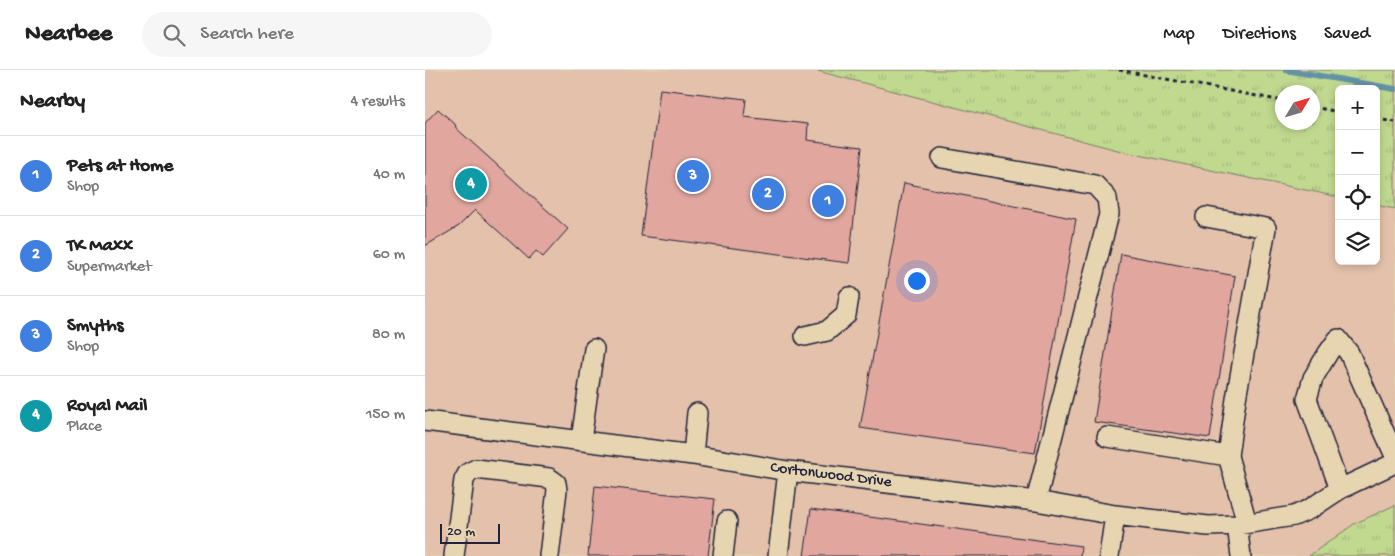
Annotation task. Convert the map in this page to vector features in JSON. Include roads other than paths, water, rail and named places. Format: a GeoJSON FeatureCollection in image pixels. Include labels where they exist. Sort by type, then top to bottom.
{"type":"FeatureCollection","features":[{"type":"Feature","properties":{"kind":"street"},"geometry":{"type":"LineString","coordinates":[[943,158],[1095,185],[1107,198],[1109,214],[1036,501]]}},
{"type":"Feature","properties":{"kind":"street"},"geometry":{"type":"LineString","coordinates":[[1206,217],[1266,228],[1228,456],[1242,524],[1241,556]]}},
{"type":"Feature","properties":{"kind":"street"},"geometry":{"type":"LineString","coordinates":[[805,336],[827,331],[846,315],[849,297]]}},
{"type":"Feature","properties":{"kind":"street"},"geometry":{"type":"LineString","coordinates":[[1340,489],[1307,399],[1313,378],[1338,339],[1349,353],[1395,456]]}},
{"type":"Feature","properties":{"kind":"street"},"geometry":{"type":"LineString","coordinates":[[581,440],[594,349]]}},
{"type":"Feature","properties":{"kind":"street"},"geometry":{"type":"LineString","coordinates":[[693,456],[697,413]]}},
{"type":"Feature","properties":{"kind":"street","name":"Cortonwood Drive"},"geometry":{"type":"LineString","coordinates":[[425,421],[581,440],[788,472],[1036,501],[1115,516],[1208,526],[1242,524],[1294,516],[1310,509],[1340,489],[1395,464]]}},
{"type":"Feature","properties":{"kind":"street"},"geometry":{"type":"LineString","coordinates":[[1107,437],[1228,456]]}},
{"type":"Feature","properties":{"kind":"street"},"geometry":{"type":"LineString","coordinates":[[454,556],[464,480],[468,473],[475,469],[549,478],[556,483],[557,490],[549,556]]}},
{"type":"Feature","properties":{"kind":"street"},"geometry":{"type":"LineString","coordinates":[[777,556],[788,472]]}},
{"type":"Feature","properties":{"kind":"street"},"geometry":{"type":"LineString","coordinates":[[1109,556],[1115,516]]}},
{"type":"Feature","properties":{"kind":"street"},"geometry":{"type":"LineString","coordinates":[[723,556],[727,521]]}},
{"type":"Feature","properties":{"kind":"waterway"},"geometry":{"type":"LineString","coordinates":[[1286,70],[1395,89]]}},
{"type":"Feature","properties":{"kind":"place","name":"Smyths"},"geometry":{"type":"Point","coordinates":[693,176]}},
{"type":"Feature","properties":{"kind":"place","name":"Royal Mail"},"geometry":{"type":"Point","coordinates":[471,184]}},
{"type":"Feature","properties":{"kind":"place","name":"TK Maxx"},"geometry":{"type":"Point","coordinates":[768,194]}},
{"type":"Feature","properties":{"kind":"place","name":"Pets at Home"},"geometry":{"type":"Point","coordinates":[828,201]}}]}
